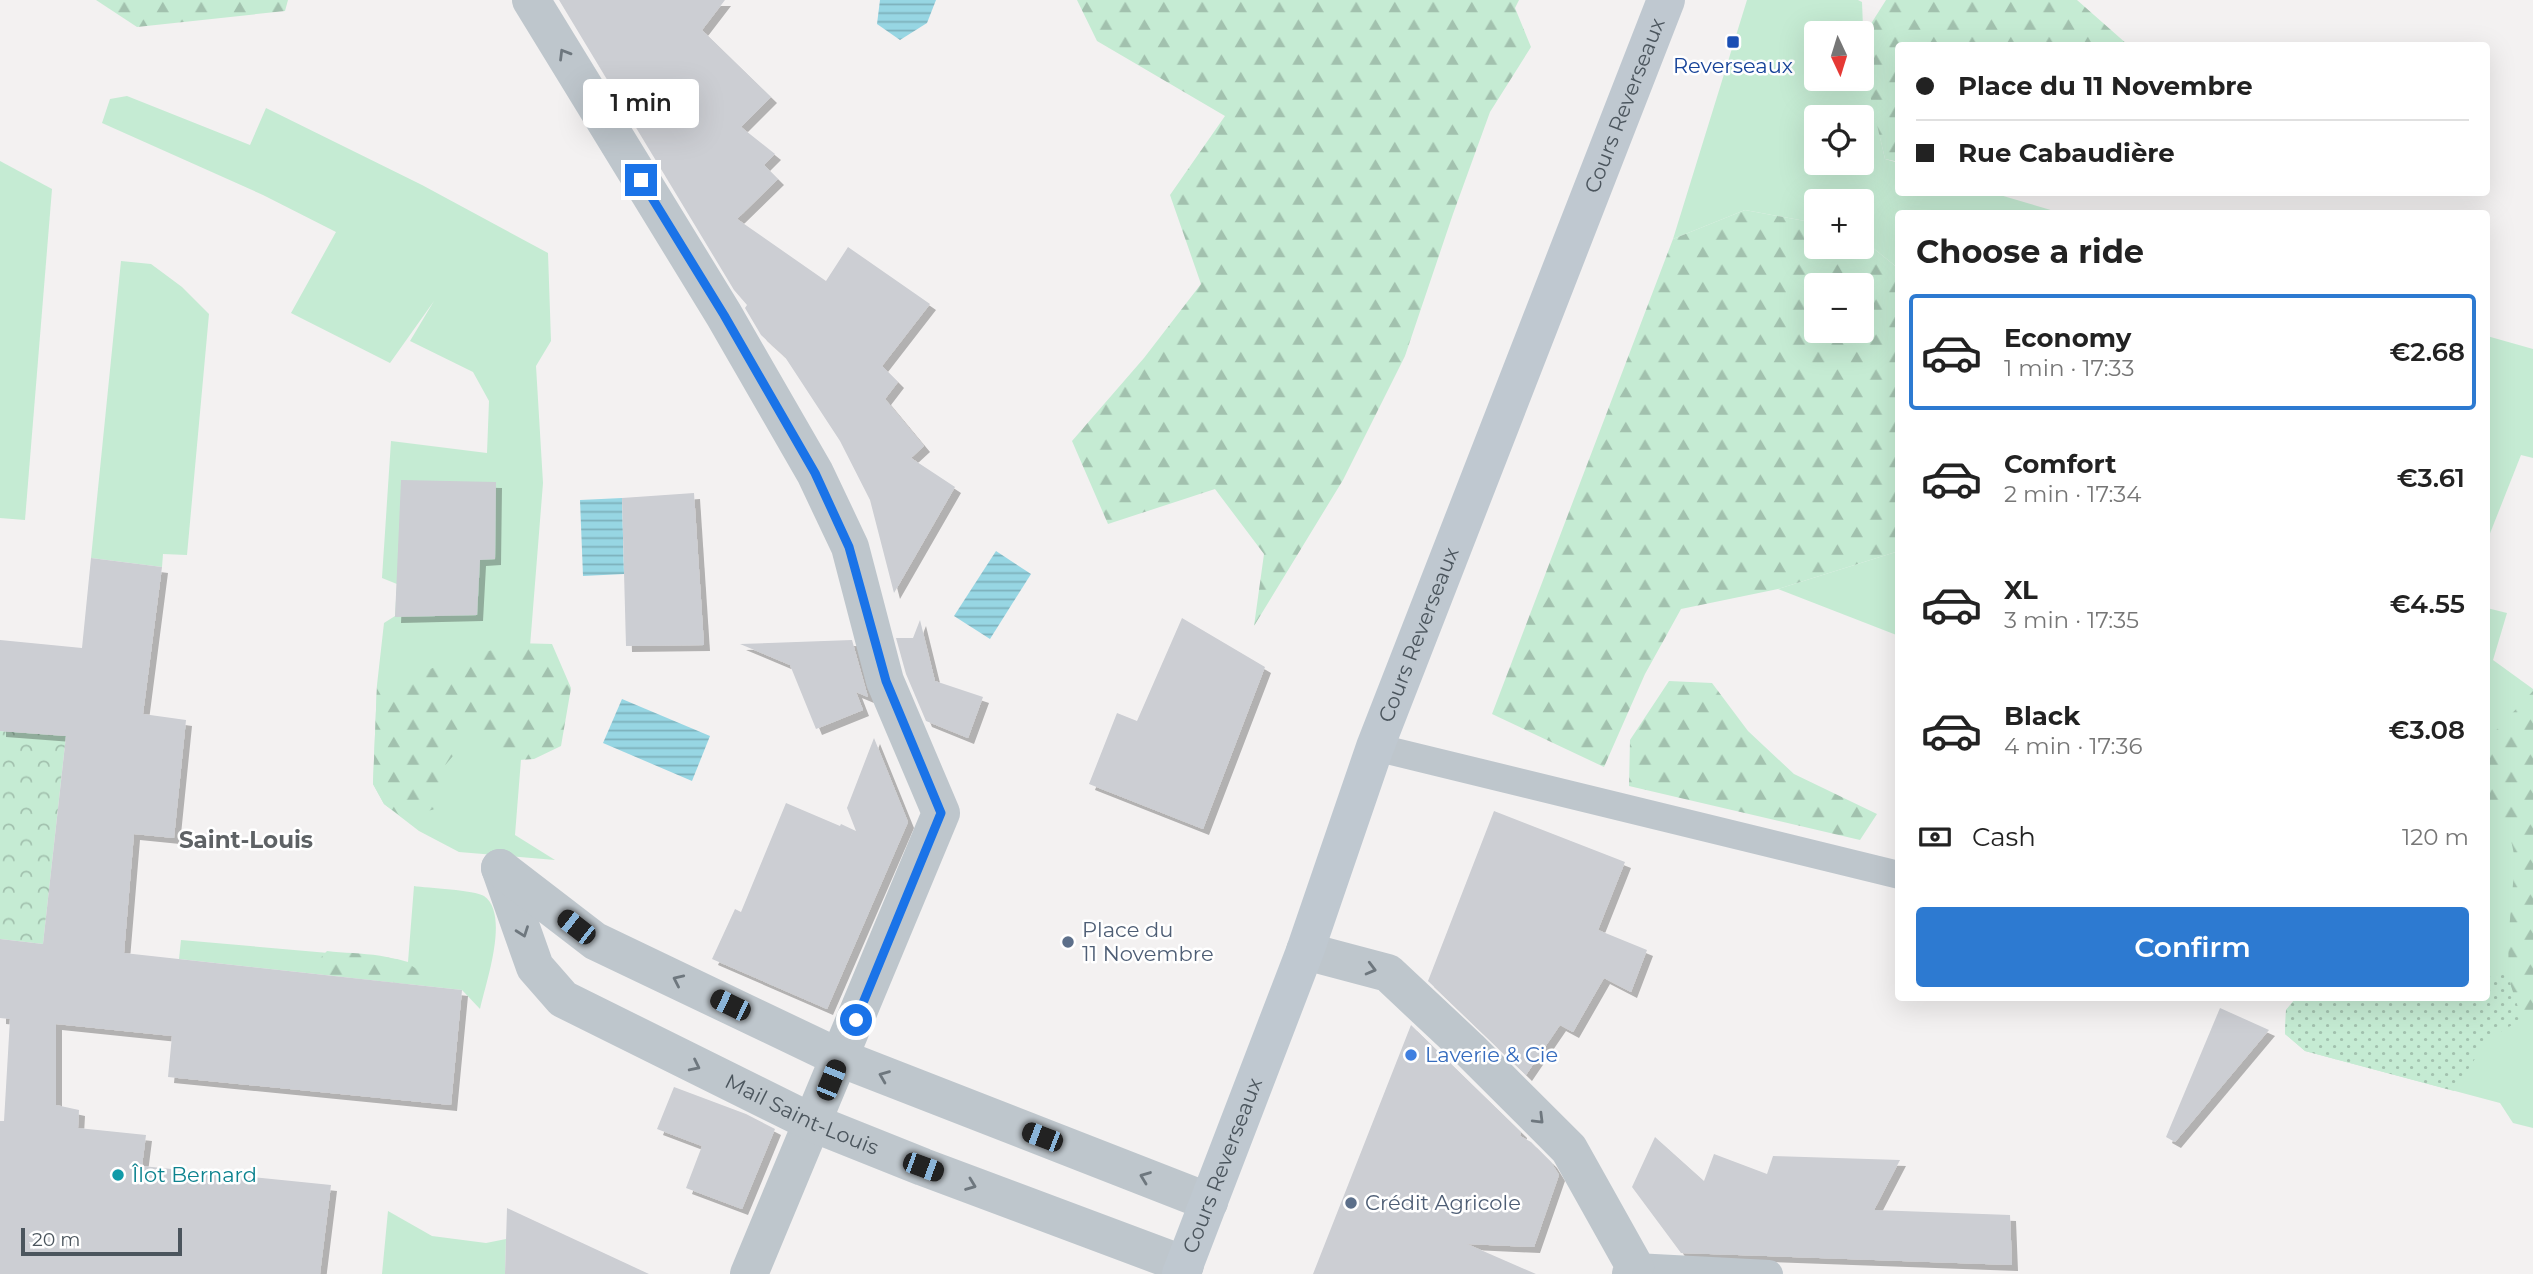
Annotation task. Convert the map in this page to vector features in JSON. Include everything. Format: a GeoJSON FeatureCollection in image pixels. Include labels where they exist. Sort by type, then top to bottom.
{"type":"FeatureCollection","features":[{"type":"Feature","properties":{"kind":"main road","name":"Cours Reverseaux"},"geometry":{"type":"LineString","coordinates":[[1183,1269],[1305,951],[1375,747],[1666,0]]}},
{"type":"Feature","properties":{"kind":"street"},"geometry":{"type":"LineString","coordinates":[[531,0],[724,315],[815,473],[849,547],[886,681],[941,813],[749,1274]]}},
{"type":"Feature","properties":{"kind":"street","name":"Mail Saint-Louis"},"geometry":{"type":"LineString","coordinates":[[840,1058],[594,941],[500,868],[535,967],[563,999],[813,1123],[1183,1269]]}},
{"type":"Feature","properties":{"kind":"street"},"geometry":{"type":"LineString","coordinates":[[1305,951],[1388,973],[1469,1049],[1569,1149],[1633,1270]]}},
{"type":"Feature","properties":{"kind":"street"},"geometry":{"type":"LineString","coordinates":[[840,1058],[1209,1202]]}},
{"type":"Feature","properties":{"kind":"lane"},"geometry":{"type":"LineString","coordinates":[[1375,747],[1895,874]]}},
{"type":"Feature","properties":{"kind":"lane"},"geometry":{"type":"LineString","coordinates":[[1633,1270],[1769,1274]]}},
{"type":"Feature","properties":{"kind":"green space"},"geometry":{"type":"Polygon","coordinates":[[[96,0],[288,0],[285,11],[137,27],[96,0]]]}},
{"type":"Feature","properties":{"kind":"green space"},"geometry":{"type":"Polygon","coordinates":[[[1077,0],[1519,0],[1515,8],[1531,47],[1490,112],[1405,356],[1343,480],[1254,626],[1264,554],[1215,489],[1108,524],[1072,441],[1144,358],[1201,284],[1170,195],[1225,116],[1097,41],[1077,0]]]}},
{"type":"Feature","properties":{"kind":"green space"},"geometry":{"type":"Polygon","coordinates":[[[1747,0],[1862,2],[1863,21],[1804,21],[1804,91],[1872,91],[1874,105],[1804,105],[1804,175],[1874,175],[1874,107],[1885,159],[1895,162],[1895,196],[2003,196],[2051,210],[1895,210],[1895,266],[1874,249],[1874,189],[1804,189],[1804,221],[1745,210],[1673,239],[1747,0]]]}},
{"type":"Feature","properties":{"kind":"green space"},"geometry":{"type":"Polygon","coordinates":[[[1886,0],[2077,0],[2125,42],[1895,42],[1895,161],[1885,159],[1869,91],[1874,91],[1873,21],[1886,0]]]}},
{"type":"Feature","properties":{"kind":"green space"},"geometry":{"type":"Polygon","coordinates":[[[127,96],[250,145],[266,108],[422,185],[548,253],[551,341],[536,366],[543,483],[515,835],[555,860],[459,852],[419,831],[384,804],[373,784],[377,685],[384,623],[395,616],[397,584],[382,578],[391,441],[487,453],[489,401],[473,372],[410,341],[434,301],[390,363],[291,313],[336,232],[263,195],[102,123],[110,99],[127,96]]]}},
{"type":"Feature","properties":{"kind":"green space"},"geometry":{"type":"Polygon","coordinates":[[[0,161],[52,189],[25,520],[0,518],[0,161]]]}},
{"type":"Feature","properties":{"kind":"green space"},"geometry":{"type":"Polygon","coordinates":[[[1745,210],[1804,221],[1804,259],[1874,259],[1874,249],[1895,266],[1895,552],[1778,589],[1681,609],[1645,674],[1604,767],[1492,714],[1673,239],[1745,210]]]}},
{"type":"Feature","properties":{"kind":"green space"},"geometry":{"type":"Polygon","coordinates":[[[121,261],[151,264],[182,287],[209,314],[187,555],[163,554],[162,567],[91,558],[121,261]]]}},
{"type":"Feature","properties":{"kind":"green space"},"geometry":{"type":"Polygon","coordinates":[[[2490,337],[2533,349],[2533,458],[2521,455],[2490,533],[2490,337]]]}},
{"type":"Feature","properties":{"kind":"green space"},"geometry":{"type":"Polygon","coordinates":[[[1895,552],[1895,634],[1778,589],[1895,552]]]}},
{"type":"Feature","properties":{"kind":"green space"},"geometry":{"type":"Polygon","coordinates":[[[2490,609],[2507,613],[2493,660],[2533,689],[2533,1128],[2513,1123],[2500,1103],[2305,1051],[2285,1034],[2286,1010],[2294,1001],[2490,1001],[2490,609]]]}},
{"type":"Feature","properties":{"kind":"green space"},"geometry":{"type":"Polygon","coordinates":[[[515,643],[552,644],[571,688],[561,746],[534,759],[504,761],[474,731],[442,769],[435,809],[403,818],[384,804],[373,784],[377,685],[515,643]]]}},
{"type":"Feature","properties":{"kind":"green space"},"geometry":{"type":"Polygon","coordinates":[[[1669,681],[1712,683],[1748,731],[1794,774],[1877,814],[1860,840],[1629,786],[1630,740],[1669,681]]]}},
{"type":"Feature","properties":{"kind":"green space"},"geometry":{"type":"Polygon","coordinates":[[[2533,691],[2533,1026],[2520,1013],[2509,972],[2514,856],[2505,820],[2490,822],[2490,737],[2533,691]]]}},
{"type":"Feature","properties":{"kind":"green space"},"geometry":{"type":"Polygon","coordinates":[[[0,731],[66,736],[43,944],[0,939],[0,731]]]}},
{"type":"Feature","properties":{"kind":"green space"},"geometry":{"type":"Polygon","coordinates":[[[414,886],[479,894],[492,905],[496,933],[480,1009],[462,990],[179,959],[181,940],[408,962],[414,886]]]}},
{"type":"Feature","properties":{"kind":"green space"},"geometry":{"type":"Polygon","coordinates":[[[327,951],[393,958],[416,969],[425,977],[408,984],[321,974],[314,965],[327,951]]]}},
{"type":"Feature","properties":{"kind":"green space"},"geometry":{"type":"Polygon","coordinates":[[[2490,973],[2507,974],[2522,1019],[2487,1040],[2454,1091],[2305,1051],[2285,1034],[2286,1010],[2294,1001],[2490,1001],[2490,973]]]}},
{"type":"Feature","properties":{"kind":"green space"},"geometry":{"type":"Polygon","coordinates":[[[388,1211],[432,1236],[486,1243],[506,1239],[505,1274],[382,1274],[388,1211]]]}},
{"type":"Feature","properties":{"kind":"water"},"geometry":{"type":"Polygon","coordinates":[[[880,0],[936,0],[927,23],[900,40],[877,24],[880,0]]]}},
{"type":"Feature","properties":{"kind":"water"},"geometry":{"type":"Polygon","coordinates":[[[622,498],[624,574],[583,576],[580,500],[622,498]]]}},
{"type":"Feature","properties":{"kind":"water"},"geometry":{"type":"Polygon","coordinates":[[[996,551],[1031,574],[990,639],[954,616],[996,551]]]}},
{"type":"Feature","properties":{"kind":"water"},"geometry":{"type":"Polygon","coordinates":[[[622,699],[710,736],[692,781],[603,743],[622,699]]]}},
{"type":"Feature","properties":{"kind":"building"},"geometry":{"type":"Polygon","coordinates":[[[559,0],[725,0],[702,30],[771,97],[741,127],[775,154],[764,165],[778,179],[737,219],[826,281],[848,247],[930,304],[882,366],[898,382],[885,399],[924,446],[911,458],[955,487],[894,593],[870,500],[840,441],[785,357],[761,335],[745,308],[747,305],[734,290],[559,0]]]}},
{"type":"Feature","properties":{"kind":"building"},"geometry":{"type":"Polygon","coordinates":[[[401,480],[496,482],[495,559],[480,560],[477,615],[395,617],[401,480]]]}},
{"type":"Feature","properties":{"kind":"building"},"geometry":{"type":"Polygon","coordinates":[[[694,493],[704,645],[626,646],[622,498],[694,493]]]}},
{"type":"Feature","properties":{"kind":"building"},"geometry":{"type":"Polygon","coordinates":[[[91,558],[162,567],[143,714],[186,720],[174,838],[134,834],[124,953],[462,990],[451,1105],[168,1077],[172,1036],[56,1024],[56,1105],[79,1110],[78,1128],[146,1135],[142,1166],[331,1185],[320,1274],[0,1274],[0,1121],[4,1121],[10,1019],[0,1018],[0,939],[43,944],[66,736],[0,731],[0,640],[82,648],[91,558]]]}},
{"type":"Feature","properties":{"kind":"building"},"geometry":{"type":"Polygon","coordinates":[[[1182,618],[1265,667],[1203,829],[1089,784],[1117,713],[1137,721],[1182,618]]]}},
{"type":"Feature","properties":{"kind":"building"},"geometry":{"type":"Polygon","coordinates":[[[920,620],[935,681],[983,697],[968,738],[926,721],[906,674],[896,638],[913,638],[920,620]]]}},
{"type":"Feature","properties":{"kind":"building"},"geometry":{"type":"Polygon","coordinates":[[[852,640],[868,697],[856,692],[863,710],[816,729],[790,665],[740,644],[852,640]]]}},
{"type":"Feature","properties":{"kind":"building"},"geometry":{"type":"Polygon","coordinates":[[[874,738],[908,822],[827,1009],[712,959],[735,909],[741,912],[786,803],[856,831],[847,808],[874,738]]]}},
{"type":"Feature","properties":{"kind":"building"},"geometry":{"type":"Polygon","coordinates":[[[1494,811],[1625,862],[1598,930],[1647,950],[1631,992],[1604,978],[1573,1032],[1560,1025],[1526,1075],[1428,981],[1494,811]]]}},
{"type":"Feature","properties":{"kind":"building"},"geometry":{"type":"Polygon","coordinates":[[[2220,1008],[2269,1030],[2175,1142],[2166,1137],[2220,1008]]]}},
{"type":"Feature","properties":{"kind":"building"},"geometry":{"type":"Polygon","coordinates":[[[1411,1025],[1521,1132],[1520,1136],[1531,1142],[1551,1162],[1559,1175],[1534,1247],[1467,1244],[1536,1274],[1313,1274],[1411,1025]]]}},
{"type":"Feature","properties":{"kind":"building"},"geometry":{"type":"Polygon","coordinates":[[[674,1087],[746,1114],[775,1129],[742,1209],[686,1188],[702,1146],[657,1129],[674,1087]]]}},
{"type":"Feature","properties":{"kind":"building"},"geometry":{"type":"Polygon","coordinates":[[[1655,1137],[1704,1181],[1714,1154],[1767,1174],[1773,1156],[1900,1160],[1874,1210],[2010,1215],[2012,1265],[1681,1253],[1632,1187],[1655,1137]]]}},
{"type":"Feature","properties":{"kind":"building"},"geometry":{"type":"Polygon","coordinates":[[[507,1208],[649,1274],[505,1274],[507,1208]]]}},
{"type":"Feature","properties":{"kind":"place","name":"Reverseaux"},"geometry":{"type":"Point","coordinates":[1733,42]}},
{"type":"Feature","properties":{"kind":"place","name":"Place du 11 Novembre"},"geometry":{"type":"Point","coordinates":[1068,942]}},
{"type":"Feature","properties":{"kind":"place","name":"Laverie & Cie"},"geometry":{"type":"Point","coordinates":[1411,1055]}},
{"type":"Feature","properties":{"kind":"place","name":"Îlot Bernard"},"geometry":{"type":"Point","coordinates":[118,1175]}},
{"type":"Feature","properties":{"kind":"place","name":"Crédit Agricole"},"geometry":{"type":"Point","coordinates":[1351,1203]}},
{"type":"Feature","properties":{"kind":"district","name":"Saint-Louis"},"geometry":{"type":"Point","coordinates":[246,840]}},
{"type":"Feature","properties":{"kind":"route"},"geometry":{"type":"LineString","coordinates":[[641,180],[724,315],[815,473],[849,547],[886,681],[941,813],[856,1020]]}}]}
